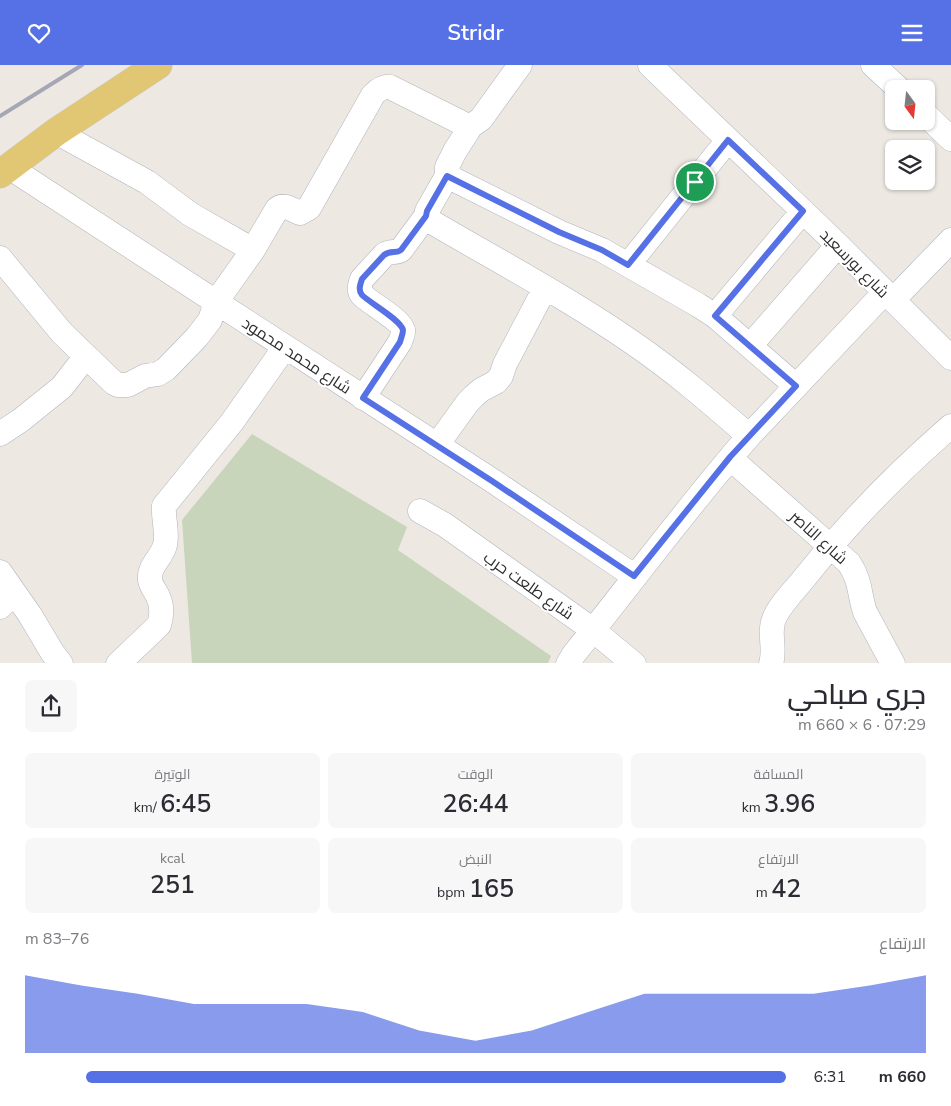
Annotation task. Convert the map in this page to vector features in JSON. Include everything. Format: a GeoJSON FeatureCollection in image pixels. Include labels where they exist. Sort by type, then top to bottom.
{"type":"FeatureCollection","features":[{"type":"Feature","properties":{"kind":"main road"},"geometry":{"type":"LineString","coordinates":[[3,165],[40,124],[130,65]]}},
{"type":"Feature","properties":{"kind":"main road"},"geometry":{"type":"LineString","coordinates":[[3,165],[158,65]]}},
{"type":"Feature","properties":{"kind":"street"},"geometry":{"type":"LineString","coordinates":[[363,398],[400,342],[403,332],[398,322],[362,295],[360,284],[362,279],[388,252],[399,252],[401,250],[426,216],[447,176],[447,167],[455,151],[471,126],[481,119],[520,65]]}},
{"type":"Feature","properties":{"kind":"street","name":"شارع بورسعيد"},"geometry":{"type":"LineString","coordinates":[[650,65],[838,245],[951,358]]}},
{"type":"Feature","properties":{"kind":"street"},"geometry":{"type":"LineString","coordinates":[[873,65],[889,80]]}},
{"type":"Feature","properties":{"kind":"street"},"geometry":{"type":"LineString","coordinates":[[0,258],[62,333],[114,383],[128,385],[145,376],[162,373],[197,337],[210,320],[216,303],[254,251],[277,209],[283,206],[300,213],[309,208],[373,95],[378,90],[390,87],[471,126]]}},
{"type":"Feature","properties":{"kind":"street"},"geometry":{"type":"LineString","coordinates":[[935,124],[951,139]]}},
{"type":"Feature","properties":{"kind":"street"},"geometry":{"type":"LineString","coordinates":[[56,132],[147,182],[190,213],[254,251]]}},
{"type":"Feature","properties":{"kind":"street"},"geometry":{"type":"LineString","coordinates":[[628,265],[728,140]]}},
{"type":"Feature","properties":{"kind":"street","name":"شارع محمد محمود"},"geometry":{"type":"LineString","coordinates":[[3,165],[437,445],[634,576]]}},
{"type":"Feature","properties":{"kind":"street"},"geometry":{"type":"LineString","coordinates":[[447,176],[559,232],[602,250],[715,316],[796,386]]}},
{"type":"Feature","properties":{"kind":"street"},"geometry":{"type":"LineString","coordinates":[[715,316],[803,211]]}},
{"type":"Feature","properties":{"kind":"street"},"geometry":{"type":"LineString","coordinates":[[426,216],[430,221],[545,288],[635,344],[702,395],[749,436]]}},
{"type":"Feature","properties":{"kind":"street"},"geometry":{"type":"LineString","coordinates":[[568,663],[634,576],[749,436],[796,386],[889,296],[951,240]]}},
{"type":"Feature","properties":{"kind":"street"},"geometry":{"type":"LineString","coordinates":[[750,346],[838,245]]}},
{"type":"Feature","properties":{"kind":"street"},"geometry":{"type":"LineString","coordinates":[[437,445],[474,396],[496,382],[545,288]]}},
{"type":"Feature","properties":{"kind":"street"},"geometry":{"type":"LineString","coordinates":[[118,663],[159,625],[162,618],[162,609],[150,582],[150,577],[151,571],[165,545],[164,506],[232,423],[285,347]]}},
{"type":"Feature","properties":{"kind":"street"},"geometry":{"type":"LineString","coordinates":[[0,434],[21,420],[62,387],[86,356]]}},
{"type":"Feature","properties":{"kind":"street"},"geometry":{"type":"LineString","coordinates":[[771,663],[773,650],[771,627],[775,617],[830,546],[877,495],[951,426]]}},
{"type":"Feature","properties":{"kind":"street","name":"شارع الناصر"},"geometry":{"type":"LineString","coordinates":[[730,457],[849,563],[859,583],[865,612],[893,663]]}},
{"type":"Feature","properties":{"kind":"street","name":"شارع طلعت حرب"},"geometry":{"type":"LineString","coordinates":[[420,511],[445,525],[593,630],[634,663]]}},
{"type":"Feature","properties":{"kind":"street"},"geometry":{"type":"LineString","coordinates":[[4,589],[30,615],[52,652],[61,663]]}},
{"type":"Feature","properties":{"kind":"green space"},"geometry":{"type":"Polygon","coordinates":[[[252,434],[407,527],[398,550],[551,656],[548,663],[192,663],[182,520],[252,434]]]}},
{"type":"Feature","properties":{"kind":"railway"},"geometry":{"type":"LineString","coordinates":[[0,116],[82,65]]}},
{"type":"Feature","properties":{"kind":"route"},"geometry":{"type":"LineString","coordinates":[[728,140],[803,211],[715,316],[796,386],[730,457],[634,576],[363,398],[400,342],[403,332],[398,322],[360,293],[360,284],[362,279],[384,255],[388,252],[399,252],[401,250],[426,216],[447,176],[575,240],[592,245],[628,265],[695,182],[728,140]]}}]}
